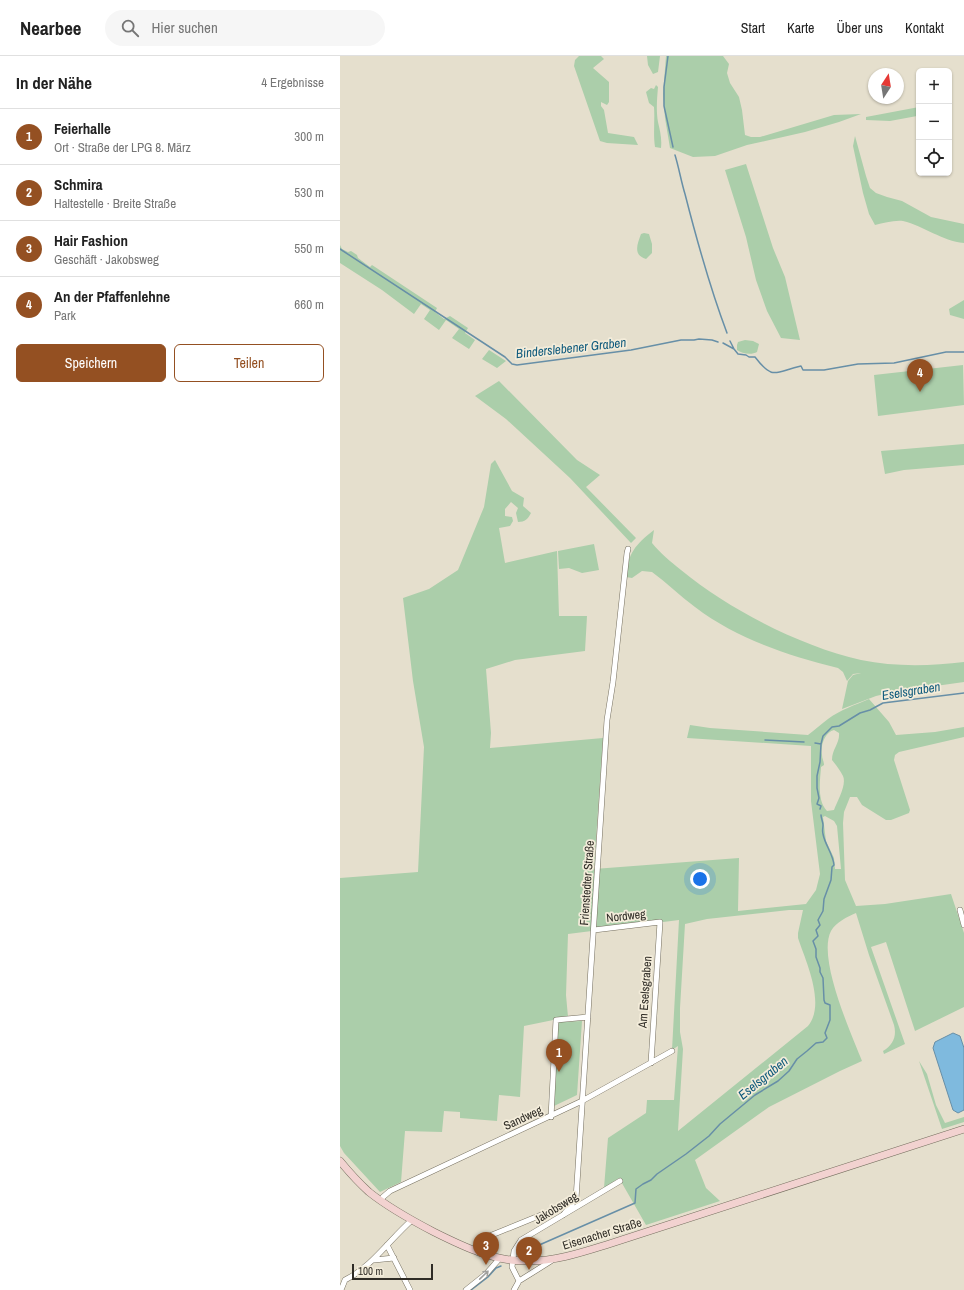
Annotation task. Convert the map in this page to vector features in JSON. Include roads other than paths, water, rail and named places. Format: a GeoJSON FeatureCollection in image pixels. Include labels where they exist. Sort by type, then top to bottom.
{"type":"FeatureCollection","features":[{"type":"Feature","properties":{"kind":"main road","name":"Eisenacher Straße"},"geometry":{"type":"LineString","coordinates":[[340,1161],[369,1191],[412,1220],[467,1248],[500,1258],[528,1261],[554,1259],[621,1240],[964,1129]]}},
{"type":"Feature","properties":{"kind":"street","name":"Frienstedter Straße"},"geometry":{"type":"LineString","coordinates":[[575,1201],[607,720],[613,682],[628,548]]}},
{"type":"Feature","properties":{"kind":"street"},"geometry":{"type":"LineString","coordinates":[[960,910],[964,925]]}},
{"type":"Feature","properties":{"kind":"street","name":"Nordweg"},"geometry":{"type":"LineString","coordinates":[[594,930],[660,922]]}},
{"type":"Feature","properties":{"kind":"street","name":"Am Eselsgraben"},"geometry":{"type":"LineString","coordinates":[[651,1063],[660,922]]}},
{"type":"Feature","properties":{"kind":"street"},"geometry":{"type":"LineString","coordinates":[[551,1116],[556,1020],[588,1017]]}},
{"type":"Feature","properties":{"kind":"street","name":"Sandweg"},"geometry":{"type":"LineString","coordinates":[[381,1200],[390,1191],[582,1101],[672,1051]]}},
{"type":"Feature","properties":{"kind":"street","name":"Jakobsweg"},"geometry":{"type":"LineString","coordinates":[[512,1260],[514,1251],[521,1240],[620,1181]]}},
{"type":"Feature","properties":{"kind":"street"},"geometry":{"type":"LineString","coordinates":[[563,1215],[575,1201]]}},
{"type":"Feature","properties":{"kind":"street"},"geometry":{"type":"LineString","coordinates":[[482,1240],[575,1201]]}},
{"type":"Feature","properties":{"kind":"street"},"geometry":{"type":"LineString","coordinates":[[341,1290],[345,1280],[374,1260],[412,1220]]}},
{"type":"Feature","properties":{"kind":"street"},"geometry":{"type":"LineString","coordinates":[[387,1245],[410,1290]]}},
{"type":"Feature","properties":{"kind":"street"},"geometry":{"type":"LineString","coordinates":[[374,1260],[394,1258]]}},
{"type":"Feature","properties":{"kind":"street"},"geometry":{"type":"LineString","coordinates":[[466,1290],[486,1274],[500,1258]]}},
{"type":"Feature","properties":{"kind":"street"},"geometry":{"type":"LineString","coordinates":[[514,1290],[519,1281],[554,1259]]}},
{"type":"Feature","properties":{"kind":"street"},"geometry":{"type":"LineString","coordinates":[[512,1260],[512,1267],[519,1281]]}},
{"type":"Feature","properties":{"kind":"water"},"geometry":{"type":"Polygon","coordinates":[[[953,1033],[960,1036],[964,1048],[964,1110],[958,1113],[953,1110],[933,1048],[935,1042],[953,1033]]]}},
{"type":"Feature","properties":{"kind":"waterway"},"geometry":{"type":"LineString","coordinates":[[668,56],[664,87],[664,106],[673,147]]}},
{"type":"Feature","properties":{"kind":"waterway"},"geometry":{"type":"LineString","coordinates":[[675,155],[704,264],[727,333]]}},
{"type":"Feature","properties":{"kind":"waterway","name":"Binderslebener Graben"},"geometry":{"type":"LineString","coordinates":[[340,249],[505,357],[512,364],[517,365],[631,350],[681,340],[699,339],[718,342]]}},
{"type":"Feature","properties":{"kind":"waterway","name":"Binderslebener Graben"},"geometry":{"type":"LineString","coordinates":[[730,341],[734,349]]}},
{"type":"Feature","properties":{"kind":"waterway","name":"Binderslebener Graben"},"geometry":{"type":"LineString","coordinates":[[723,343],[734,349],[738,354],[755,357],[767,370],[776,373],[801,366],[803,370],[824,370],[858,364],[894,363],[946,352],[964,352]]}},
{"type":"Feature","properties":{"kind":"waterway","name":"Eselsgraben"},"geometry":{"type":"LineString","coordinates":[[820,809],[821,806],[817,804],[819,798],[817,776],[820,762],[821,744],[823,736],[832,727],[839,726],[860,713],[870,710],[883,703],[964,693]]}},
{"type":"Feature","properties":{"kind":"waterway"},"geometry":{"type":"LineString","coordinates":[[765,740],[804,742]]}},
{"type":"Feature","properties":{"kind":"waterway","name":"Eselsgraben"},"geometry":{"type":"LineString","coordinates":[[815,743],[821,744]]}},
{"type":"Feature","properties":{"kind":"waterway","name":"Eselsgraben"},"geometry":{"type":"LineString","coordinates":[[521,1253],[635,1203],[636,1189],[651,1180],[709,1136],[720,1124],[755,1095],[778,1081],[789,1071],[797,1059],[816,1043],[823,1042],[827,1038],[825,1033],[830,1020],[830,1005],[825,1003],[824,1000],[823,978],[820,972],[813,941],[818,936],[816,930],[820,925],[818,920],[823,911],[824,899],[831,880],[832,867],[834,865],[824,838],[821,815]]}},
{"type":"Feature","properties":{"kind":"waterway","name":"Eselsgraben"},"geometry":{"type":"LineString","coordinates":[[471,1290],[488,1277],[496,1268],[501,1266]]}},
{"type":"Feature","properties":{"kind":"place","name":"An der Pfaffenlehne"},"geometry":{"type":"Point","coordinates":[920,392]}},
{"type":"Feature","properties":{"kind":"place","name":"Feierhalle"},"geometry":{"type":"Point","coordinates":[559,1072]}},
{"type":"Feature","properties":{"kind":"place","name":"Hair Fashion"},"geometry":{"type":"Point","coordinates":[486,1265]}},
{"type":"Feature","properties":{"kind":"place","name":"Schmira"},"geometry":{"type":"Point","coordinates":[529,1270]}}]}
